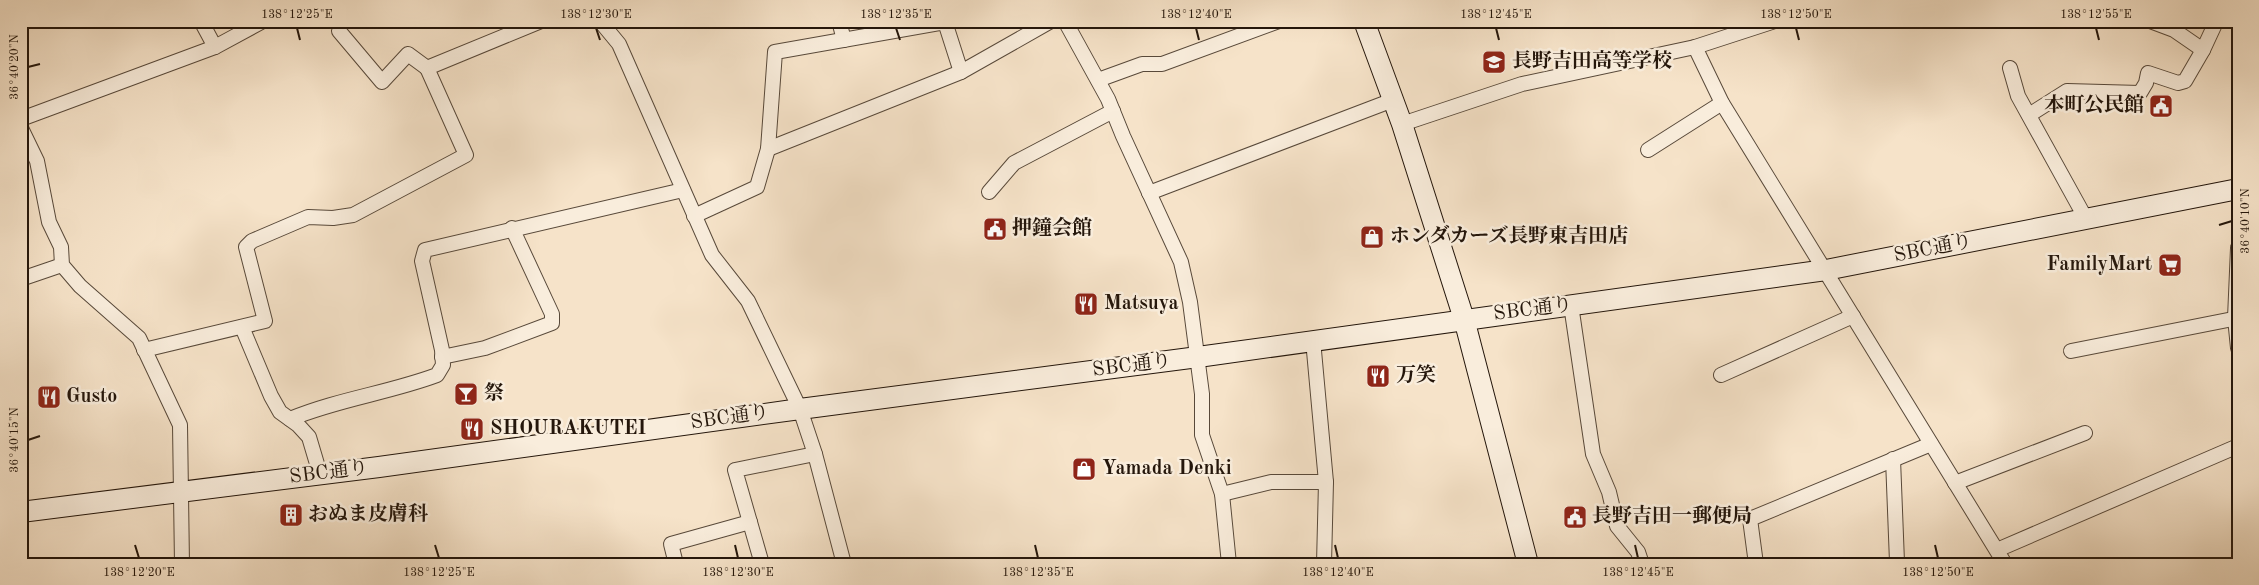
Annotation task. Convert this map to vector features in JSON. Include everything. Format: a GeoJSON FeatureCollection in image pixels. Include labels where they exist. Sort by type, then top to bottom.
{"type":"FeatureCollection","features":[{"type":"Feature","properties":{"kind":"street"},"geometry":{"type":"LineString","coordinates":[[201,21],[215,47]]}},
{"type":"Feature","properties":{"kind":"street"},"geometry":{"type":"LineString","coordinates":[[21,119],[215,47],[263,21]]}},
{"type":"Feature","properties":{"kind":"street"},"geometry":{"type":"LineString","coordinates":[[427,68],[541,21]]}},
{"type":"Feature","properties":{"kind":"street"},"geometry":{"type":"LineString","coordinates":[[600,21],[619,44],[712,255],[748,301],[800,409],[815,454],[842,563]]}},
{"type":"Feature","properties":{"kind":"street"},"geometry":{"type":"LineString","coordinates":[[839,21],[844,40]]}},
{"type":"Feature","properties":{"kind":"street"},"geometry":{"type":"LineString","coordinates":[[768,149],[960,72],[1051,21]]}},
{"type":"Feature","properties":{"kind":"street"},"geometry":{"type":"LineString","coordinates":[[1098,80],[1142,64],[1162,64],[1280,21]]}},
{"type":"Feature","properties":{"kind":"street"},"geometry":{"type":"LineString","coordinates":[[1364,21],[1402,124],[1464,319],[1528,564]]}},
{"type":"Feature","properties":{"kind":"street"},"geometry":{"type":"LineString","coordinates":[[1402,124],[1522,84],[1695,47],[1774,21]]}},
{"type":"Feature","properties":{"kind":"street"},"geometry":{"type":"LineString","coordinates":[[2150,21],[2174,30],[2203,50]]}},
{"type":"Feature","properties":{"kind":"street"},"geometry":{"type":"LineString","coordinates":[[2029,115],[2067,91],[2140,93],[2146,83],[2148,73],[2178,83],[2185,81],[2203,50],[2216,22],[2219,21]]}},
{"type":"Feature","properties":{"kind":"street"},"geometry":{"type":"LineString","coordinates":[[694,216],[757,187],[768,149],[775,52],[945,22],[960,72]]}},
{"type":"Feature","properties":{"kind":"street"},"geometry":{"type":"LineString","coordinates":[[1069,22],[1113,111],[1181,262],[1190,302],[1198,357],[1202,394],[1202,435],[1222,494],[1229,564]]}},
{"type":"Feature","properties":{"kind":"street"},"geometry":{"type":"LineString","coordinates":[[144,350],[265,321],[246,248],[252,241],[308,217],[333,218],[354,215],[466,155],[427,68],[408,54],[382,82],[339,31]]}},
{"type":"Feature","properties":{"kind":"street"},"geometry":{"type":"LineString","coordinates":[[1695,47],[1722,103],[2006,564]]}},
{"type":"Feature","properties":{"kind":"street"},"geometry":{"type":"LineString","coordinates":[[2010,68],[2018,96],[2086,219]]}},
{"type":"Feature","properties":{"kind":"street"},"geometry":{"type":"LineString","coordinates":[[1149,193],[1393,100]]}},
{"type":"Feature","properties":{"kind":"street"},"geometry":{"type":"LineString","coordinates":[[1648,150],[1722,103]]}},
{"type":"Feature","properties":{"kind":"street"},"geometry":{"type":"LineString","coordinates":[[988,192],[1014,162],[1113,111]]}},
{"type":"Feature","properties":{"kind":"street"},"geometry":{"type":"LineString","coordinates":[[21,128],[38,161],[49,222],[60,247],[62,265],[80,286],[139,338],[180,425],[182,564]]}},
{"type":"Feature","properties":{"kind":"street","name":"SBC通り"},"geometry":{"type":"LineString","coordinates":[[21,512],[1198,357],[1826,270],[2238,189]]}},
{"type":"Feature","properties":{"kind":"street"},"geometry":{"type":"LineString","coordinates":[[290,419],[437,375],[443,365],[435,312],[422,262],[425,250],[512,228],[683,190]]}},
{"type":"Feature","properties":{"kind":"street"},"geometry":{"type":"LineString","coordinates":[[442,357],[485,348],[552,323],[552,314],[512,228]]}},
{"type":"Feature","properties":{"kind":"street"},"geometry":{"type":"LineString","coordinates":[[2238,248],[2236,318],[2238,348]]}},
{"type":"Feature","properties":{"kind":"street"},"geometry":{"type":"LineString","coordinates":[[21,279],[62,265]]}},
{"type":"Feature","properties":{"kind":"street"},"geometry":{"type":"LineString","coordinates":[[1571,305],[1594,454],[1609,492],[1617,526],[1638,552],[1642,564]]}},
{"type":"Feature","properties":{"kind":"street"},"geometry":{"type":"LineString","coordinates":[[1721,374],[1853,316]]}},
{"type":"Feature","properties":{"kind":"street"},"geometry":{"type":"LineString","coordinates":[[2071,351],[2236,318]]}},
{"type":"Feature","properties":{"kind":"street"},"geometry":{"type":"LineString","coordinates":[[242,327],[271,396],[280,412],[309,437],[320,474]]}},
{"type":"Feature","properties":{"kind":"street"},"geometry":{"type":"LineString","coordinates":[[1313,340],[1326,482],[1324,564]]}},
{"type":"Feature","properties":{"kind":"street"},"geometry":{"type":"LineString","coordinates":[[1955,483],[2085,433]]}},
{"type":"Feature","properties":{"kind":"street"},"geometry":{"type":"LineString","coordinates":[[1756,564],[1750,519],[1931,444]]}},
{"type":"Feature","properties":{"kind":"street"},"geometry":{"type":"LineString","coordinates":[[1997,550],[2238,446]]}},
{"type":"Feature","properties":{"kind":"street"},"geometry":{"type":"LineString","coordinates":[[762,564],[735,470],[815,454]]}},
{"type":"Feature","properties":{"kind":"street"},"geometry":{"type":"LineString","coordinates":[[1893,459],[1897,562]]}},
{"type":"Feature","properties":{"kind":"street"},"geometry":{"type":"LineString","coordinates":[[1222,494],[1271,482],[1326,482]]}},
{"type":"Feature","properties":{"kind":"street"},"geometry":{"type":"LineString","coordinates":[[676,564],[671,544],[750,522]]}},
{"type":"Feature","properties":{"kind":"place","name":"長野吉田高等学校"},"geometry":{"type":"Point","coordinates":[1494,62]}},
{"type":"Feature","properties":{"kind":"place","name":"本町公民館"},"geometry":{"type":"Point","coordinates":[2161,106]}},
{"type":"Feature","properties":{"kind":"place","name":"押鐘会館"},"geometry":{"type":"Point","coordinates":[995,229]}},
{"type":"Feature","properties":{"kind":"place","name":"ホンダカーズ長野東吉田店"},"geometry":{"type":"Point","coordinates":[1372,237]}},
{"type":"Feature","properties":{"kind":"place","name":"FamilyMart"},"geometry":{"type":"Point","coordinates":[2170,265]}},
{"type":"Feature","properties":{"kind":"place","name":"Matsuya"},"geometry":{"type":"Point","coordinates":[1086,304]}},
{"type":"Feature","properties":{"kind":"place","name":"万笑"},"geometry":{"type":"Point","coordinates":[1378,376]}},
{"type":"Feature","properties":{"kind":"place","name":"祭"},"geometry":{"type":"Point","coordinates":[466,394]}},
{"type":"Feature","properties":{"kind":"place","name":"Gusto"},"geometry":{"type":"Point","coordinates":[49,397]}},
{"type":"Feature","properties":{"kind":"place","name":"SHOURAKUTEI"},"geometry":{"type":"Point","coordinates":[472,429]}},
{"type":"Feature","properties":{"kind":"place","name":"Yamada Denki"},"geometry":{"type":"Point","coordinates":[1084,469]}},
{"type":"Feature","properties":{"kind":"place","name":"おぬま皮膚科"},"geometry":{"type":"Point","coordinates":[291,515]}},
{"type":"Feature","properties":{"kind":"place","name":"長野吉田一郵便局"},"geometry":{"type":"Point","coordinates":[1575,517]}}]}
